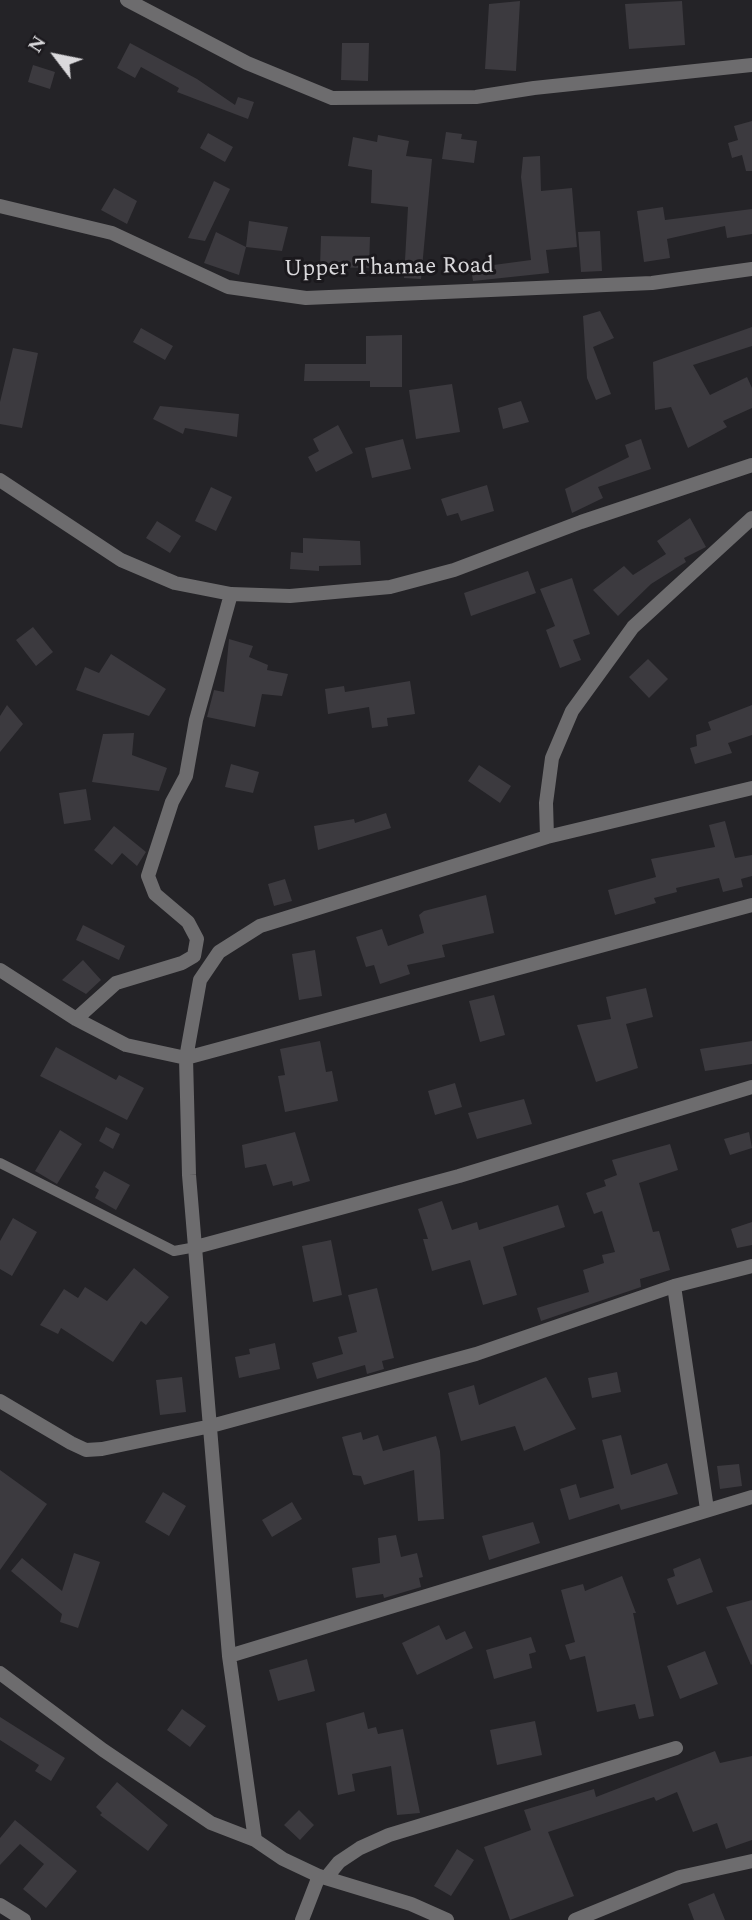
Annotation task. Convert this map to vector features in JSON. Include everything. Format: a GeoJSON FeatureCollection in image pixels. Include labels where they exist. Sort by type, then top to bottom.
{"type":"FeatureCollection","features":[{"type":"Feature","properties":{"kind":"street"},"geometry":{"type":"LineString","coordinates":[[127,0],[247,63],[332,99],[476,97],[534,88],[752,65]]}},
{"type":"Feature","properties":{"kind":"street","name":"Upper Thamae Road"},"geometry":{"type":"LineString","coordinates":[[0,206],[112,233],[228,287],[306,298],[652,283],[752,269]]}},
{"type":"Feature","properties":{"kind":"street"},"geometry":{"type":"LineString","coordinates":[[0,480],[121,559],[175,583],[231,594],[318,595],[390,587],[454,570],[581,522],[752,465]]}},
{"type":"Feature","properties":{"kind":"street"},"geometry":{"type":"LineString","coordinates":[[547,837],[546,803],[552,758],[572,711],[633,627],[752,517]]}},
{"type":"Feature","properties":{"kind":"street"},"geometry":{"type":"LineString","coordinates":[[76,1019],[116,983],[182,963],[194,956],[197,940],[188,922],[155,894],[148,876],[172,802],[189,765],[196,720],[231,594]]}},
{"type":"Feature","properties":{"kind":"street"},"geometry":{"type":"LineString","coordinates":[[255,1840],[229,1656],[188,1175],[186,1058],[200,980],[219,952],[260,926],[547,837],[752,788]]}},
{"type":"Feature","properties":{"kind":"street"},"geometry":{"type":"LineString","coordinates":[[0,970],[76,1019],[126,1045],[186,1058],[752,905]]}},
{"type":"Feature","properties":{"kind":"street"},"geometry":{"type":"LineString","coordinates":[[196,1247],[459,1176],[752,1087]]}},
{"type":"Feature","properties":{"kind":"street"},"geometry":{"type":"LineString","coordinates":[[0,1401],[86,1450],[211,1426],[476,1354],[674,1286],[752,1266]]}},
{"type":"Feature","properties":{"kind":"street"},"geometry":{"type":"LineString","coordinates":[[674,1286],[707,1509]]}},
{"type":"Feature","properties":{"kind":"street"},"geometry":{"type":"LineString","coordinates":[[229,1656],[752,1497]]}},
{"type":"Feature","properties":{"kind":"street"},"geometry":{"type":"LineString","coordinates":[[0,1672],[103,1750],[211,1822],[255,1840],[283,1859],[323,1877],[411,1904],[447,1920]]}},
{"type":"Feature","properties":{"kind":"street"},"geometry":{"type":"LineString","coordinates":[[302,1920],[323,1877],[350,1855],[389,1835],[676,1748]]}},
{"type":"Feature","properties":{"kind":"street"},"geometry":{"type":"LineString","coordinates":[[575,1920],[680,1877],[752,1861]]}},
{"type":"Feature","properties":{"kind":"street"},"geometry":{"type":"LineString","coordinates":[[0,1905],[24,1920]]}},
{"type":"Feature","properties":{"kind":"lane"},"geometry":{"type":"LineString","coordinates":[[0,1163],[174,1251],[196,1247]]}},
{"type":"Feature","properties":{"kind":"building"},"geometry":{"type":"Polygon","coordinates":[[[520,1],[516,71],[485,69],[489,4],[520,1]]]}},
{"type":"Feature","properties":{"kind":"building"},"geometry":{"type":"Polygon","coordinates":[[[682,1],[685,45],[629,49],[625,4],[682,1]]]}},
{"type":"Feature","properties":{"kind":"building"},"geometry":{"type":"Polygon","coordinates":[[[130,43],[197,79],[235,105],[238,97],[254,102],[248,119],[177,92],[179,88],[141,67],[135,78],[117,68],[130,43]]]}},
{"type":"Feature","properties":{"kind":"building"},"geometry":{"type":"Polygon","coordinates":[[[342,43],[369,43],[368,81],[341,80],[342,43]]]}},
{"type":"Feature","properties":{"kind":"building"},"geometry":{"type":"Polygon","coordinates":[[[33,65],[55,72],[50,89],[28,82],[33,65]]]}},
{"type":"Feature","properties":{"kind":"building"},"geometry":{"type":"Polygon","coordinates":[[[752,121],[752,171],[746,171],[742,155],[732,158],[728,143],[738,140],[734,126],[752,121]]]}},
{"type":"Feature","properties":{"kind":"building"},"geometry":{"type":"Polygon","coordinates":[[[446,132],[462,134],[461,139],[477,141],[474,163],[442,159],[446,132]]]}},
{"type":"Feature","properties":{"kind":"building"},"geometry":{"type":"Polygon","coordinates":[[[208,133],[233,147],[225,162],[200,148],[208,133]]]}},
{"type":"Feature","properties":{"kind":"building"},"geometry":{"type":"Polygon","coordinates":[[[378,135],[409,141],[406,156],[432,159],[421,279],[404,278],[408,207],[371,203],[372,170],[348,166],[353,137],[377,142],[378,135]]]}},
{"type":"Feature","properties":{"kind":"building"},"geometry":{"type":"Polygon","coordinates":[[[540,156],[541,191],[572,188],[577,247],[546,250],[549,273],[473,281],[471,268],[531,260],[521,177],[523,157],[540,156]]]}},
{"type":"Feature","properties":{"kind":"building"},"geometry":{"type":"Polygon","coordinates":[[[214,181],[230,189],[205,241],[188,238],[214,181]]]}},
{"type":"Feature","properties":{"kind":"building"},"geometry":{"type":"Polygon","coordinates":[[[114,188],[137,201],[127,224],[101,210],[114,188]]]}},
{"type":"Feature","properties":{"kind":"building"},"geometry":{"type":"Polygon","coordinates":[[[663,207],[665,220],[752,209],[752,234],[727,238],[725,226],[667,239],[670,258],[644,262],[637,211],[663,207]]]}},
{"type":"Feature","properties":{"kind":"building"},"geometry":{"type":"Polygon","coordinates":[[[249,221],[288,227],[282,251],[246,247],[249,221]]]}},
{"type":"Feature","properties":{"kind":"building"},"geometry":{"type":"Polygon","coordinates":[[[600,231],[602,271],[581,272],[578,232],[600,231]]]}},
{"type":"Feature","properties":{"kind":"building"},"geometry":{"type":"Polygon","coordinates":[[[216,232],[246,247],[239,275],[204,263],[216,232]]]}},
{"type":"Feature","properties":{"kind":"building"},"geometry":{"type":"Polygon","coordinates":[[[321,236],[370,237],[369,268],[320,267],[321,236]]]}},
{"type":"Feature","properties":{"kind":"building"},"geometry":{"type":"Polygon","coordinates":[[[600,311],[614,338],[593,347],[611,394],[596,400],[587,378],[583,316],[600,311]]]}},
{"type":"Feature","properties":{"kind":"building"},"geometry":{"type":"Polygon","coordinates":[[[752,327],[752,346],[693,365],[710,395],[747,377],[752,388],[752,408],[723,421],[727,427],[688,448],[671,407],[655,410],[653,362],[752,327]]]}},
{"type":"Feature","properties":{"kind":"building"},"geometry":{"type":"Polygon","coordinates":[[[141,328],[173,346],[165,360],[133,342],[141,328]]]}},
{"type":"Feature","properties":{"kind":"building"},"geometry":{"type":"Polygon","coordinates":[[[402,335],[402,387],[370,387],[370,381],[304,381],[305,364],[366,364],[366,336],[402,335]]]}},
{"type":"Feature","properties":{"kind":"building"},"geometry":{"type":"Polygon","coordinates":[[[13,348],[38,353],[22,428],[0,424],[0,402],[13,348]]]}},
{"type":"Feature","properties":{"kind":"building"},"geometry":{"type":"Polygon","coordinates":[[[452,384],[460,432],[416,439],[409,390],[452,384]]]}},
{"type":"Feature","properties":{"kind":"building"},"geometry":{"type":"Polygon","coordinates":[[[521,401],[529,422],[503,429],[498,408],[521,401]]]}},
{"type":"Feature","properties":{"kind":"building"},"geometry":{"type":"Polygon","coordinates":[[[160,406],[239,414],[237,437],[185,428],[183,434],[153,419],[160,406]]]}},
{"type":"Feature","properties":{"kind":"building"},"geometry":{"type":"Polygon","coordinates":[[[338,425],[353,453],[316,472],[308,457],[319,451],[313,439],[338,425]]]}},
{"type":"Feature","properties":{"kind":"building"},"geometry":{"type":"Polygon","coordinates":[[[403,439],[411,469],[372,478],[365,448],[403,439]]]}},
{"type":"Feature","properties":{"kind":"building"},"geometry":{"type":"Polygon","coordinates":[[[641,439],[651,469],[598,487],[603,498],[572,513],[565,489],[629,457],[625,445],[641,439]]]}},
{"type":"Feature","properties":{"kind":"building"},"geometry":{"type":"Polygon","coordinates":[[[487,485],[494,511],[461,521],[458,513],[447,516],[441,499],[487,485]]]}},
{"type":"Feature","properties":{"kind":"building"},"geometry":{"type":"Polygon","coordinates":[[[211,487],[232,497],[216,531],[195,521],[211,487]]]}},
{"type":"Feature","properties":{"kind":"building"},"geometry":{"type":"Polygon","coordinates":[[[690,518],[706,547],[684,558],[686,562],[651,584],[618,616],[593,590],[624,566],[633,575],[666,554],[657,541],[690,518]]]}},
{"type":"Feature","properties":{"kind":"building"},"geometry":{"type":"Polygon","coordinates":[[[157,521],[181,536],[170,553],[146,538],[157,521]]]}},
{"type":"Feature","properties":{"kind":"building"},"geometry":{"type":"Polygon","coordinates":[[[303,538],[360,541],[361,565],[319,566],[319,571],[290,569],[291,552],[303,553],[303,538]]]}},
{"type":"Feature","properties":{"kind":"building"},"geometry":{"type":"Polygon","coordinates":[[[528,571],[536,593],[471,616],[464,593],[528,571]]]}},
{"type":"Feature","properties":{"kind":"building"},"geometry":{"type":"Polygon","coordinates":[[[572,578],[590,634],[573,640],[581,660],[560,668],[546,630],[555,626],[540,589],[572,578]]]}},
{"type":"Feature","properties":{"kind":"building"},"geometry":{"type":"Polygon","coordinates":[[[33,627],[53,652],[36,666],[16,640],[33,627]]]}},
{"type":"Feature","properties":{"kind":"building"},"geometry":{"type":"Polygon","coordinates":[[[229,639],[253,646],[249,657],[268,665],[267,670],[288,674],[282,696],[262,694],[255,727],[207,717],[214,690],[224,692],[229,639]]]}},
{"type":"Feature","properties":{"kind":"building"},"geometry":{"type":"Polygon","coordinates":[[[111,654],[166,689],[149,716],[76,690],[85,667],[99,673],[111,654]]]}},
{"type":"Feature","properties":{"kind":"building"},"geometry":{"type":"Polygon","coordinates":[[[648,659],[668,679],[649,698],[629,677],[648,659]]]}},
{"type":"Feature","properties":{"kind":"building"},"geometry":{"type":"Polygon","coordinates":[[[410,681],[415,714],[387,718],[388,726],[372,728],[369,707],[328,714],[325,689],[344,686],[345,692],[410,681]]]}},
{"type":"Feature","properties":{"kind":"building"},"geometry":{"type":"Polygon","coordinates":[[[7,705],[23,724],[0,752],[0,716],[7,705]]]}},
{"type":"Feature","properties":{"kind":"building"},"geometry":{"type":"Polygon","coordinates":[[[752,705],[752,735],[728,743],[732,753],[695,764],[690,748],[697,746],[696,735],[711,730],[708,722],[752,705]]]}},
{"type":"Feature","properties":{"kind":"building"},"geometry":{"type":"Polygon","coordinates":[[[134,733],[132,755],[167,768],[159,791],[92,782],[103,734],[134,733]]]}},
{"type":"Feature","properties":{"kind":"building"},"geometry":{"type":"Polygon","coordinates":[[[231,764],[259,772],[253,793],[225,787],[231,764]]]}},
{"type":"Feature","properties":{"kind":"building"},"geometry":{"type":"Polygon","coordinates":[[[479,765],[511,786],[500,803],[468,781],[479,765]]]}},
{"type":"Feature","properties":{"kind":"building"},"geometry":{"type":"Polygon","coordinates":[[[86,789],[91,820],[64,824],[59,793],[86,789]]]}},
{"type":"Feature","properties":{"kind":"building"},"geometry":{"type":"Polygon","coordinates":[[[386,813],[391,828],[318,850],[314,826],[354,819],[355,823],[386,813]]]}},
{"type":"Feature","properties":{"kind":"building"},"geometry":{"type":"Polygon","coordinates":[[[725,821],[735,858],[752,855],[752,876],[741,879],[743,887],[723,892],[719,878],[676,888],[677,892],[654,898],[656,903],[615,915],[608,890],[656,877],[651,859],[715,847],[709,825],[725,821]]]}},
{"type":"Feature","properties":{"kind":"building"},"geometry":{"type":"Polygon","coordinates":[[[114,826],[146,852],[137,866],[122,853],[112,865],[94,850],[114,826]]]}},
{"type":"Feature","properties":{"kind":"building"},"geometry":{"type":"Polygon","coordinates":[[[285,879],[292,901],[274,906],[268,884],[285,879]]]}},
{"type":"Feature","properties":{"kind":"building"},"geometry":{"type":"Polygon","coordinates":[[[486,895],[494,933],[442,945],[445,957],[407,965],[410,974],[380,984],[374,965],[366,967],[356,937],[382,929],[388,946],[424,933],[419,915],[424,911],[486,895]]]}},
{"type":"Feature","properties":{"kind":"building"},"geometry":{"type":"Polygon","coordinates":[[[83,925],[125,946],[119,960],[76,940],[83,925]]]}},
{"type":"Feature","properties":{"kind":"building"},"geometry":{"type":"Polygon","coordinates":[[[315,950],[322,996],[299,1000],[292,954],[315,950]]]}},
{"type":"Feature","properties":{"kind":"building"},"geometry":{"type":"Polygon","coordinates":[[[83,960],[101,980],[86,994],[62,980],[83,960]]]}},
{"type":"Feature","properties":{"kind":"building"},"geometry":{"type":"Polygon","coordinates":[[[646,988],[653,1017],[626,1024],[638,1068],[596,1082],[577,1025],[611,1019],[606,997],[646,988]]]}},
{"type":"Feature","properties":{"kind":"building"},"geometry":{"type":"Polygon","coordinates":[[[494,995],[505,1035],[480,1042],[469,1001],[494,995]]]}},
{"type":"Feature","properties":{"kind":"building"},"geometry":{"type":"Polygon","coordinates":[[[320,1041],[326,1072],[332,1071],[338,1101],[285,1112],[278,1076],[285,1075],[280,1049],[320,1041]]]}},
{"type":"Feature","properties":{"kind":"building"},"geometry":{"type":"Polygon","coordinates":[[[752,1041],[752,1064],[705,1071],[700,1049],[752,1041]]]}},
{"type":"Feature","properties":{"kind":"building"},"geometry":{"type":"Polygon","coordinates":[[[56,1047],[116,1080],[119,1075],[144,1088],[127,1120],[40,1076],[56,1047]]]}},
{"type":"Feature","properties":{"kind":"building"},"geometry":{"type":"Polygon","coordinates":[[[455,1083],[462,1107],[435,1115],[428,1091],[455,1083]]]}},
{"type":"Feature","properties":{"kind":"building"},"geometry":{"type":"Polygon","coordinates":[[[524,1099],[532,1124],[477,1139],[468,1113],[524,1099]]]}},
{"type":"Feature","properties":{"kind":"building"},"geometry":{"type":"Polygon","coordinates":[[[106,1127],[120,1134],[113,1149],[99,1141],[106,1127]]]}},
{"type":"Feature","properties":{"kind":"building"},"geometry":{"type":"Polygon","coordinates":[[[60,1130],[82,1144],[57,1184],[35,1171],[60,1130]]]}},
{"type":"Feature","properties":{"kind":"building"},"geometry":{"type":"Polygon","coordinates":[[[295,1132],[310,1181],[293,1186],[292,1181],[273,1186],[266,1164],[245,1168],[242,1145],[295,1132]]]}},
{"type":"Feature","properties":{"kind":"building"},"geometry":{"type":"Polygon","coordinates":[[[749,1132],[752,1148],[730,1155],[724,1139],[749,1132]]]}},
{"type":"Feature","properties":{"kind":"building"},"geometry":{"type":"Polygon","coordinates":[[[670,1144],[678,1170],[639,1183],[653,1232],[659,1231],[670,1270],[640,1279],[641,1287],[541,1321],[537,1308],[589,1292],[583,1270],[604,1263],[602,1255],[615,1252],[602,1211],[594,1214],[586,1193],[606,1186],[604,1180],[617,1175],[612,1160],[670,1144]]]}},
{"type":"Feature","properties":{"kind":"building"},"geometry":{"type":"Polygon","coordinates":[[[104,1171],[130,1185],[116,1210],[95,1198],[99,1190],[95,1187],[104,1171]]]}},
{"type":"Feature","properties":{"kind":"building"},"geometry":{"type":"Polygon","coordinates":[[[442,1201],[452,1230],[477,1222],[479,1230],[558,1205],[565,1227],[503,1247],[517,1295],[483,1305],[470,1260],[432,1271],[423,1239],[428,1239],[418,1209],[442,1201]]]}},
{"type":"Feature","properties":{"kind":"building"},"geometry":{"type":"Polygon","coordinates":[[[13,1218],[37,1232],[12,1276],[0,1269],[0,1241],[13,1218]]]}},
{"type":"Feature","properties":{"kind":"building"},"geometry":{"type":"Polygon","coordinates":[[[752,1222],[752,1245],[737,1248],[731,1229],[752,1222]]]}},
{"type":"Feature","properties":{"kind":"building"},"geometry":{"type":"Polygon","coordinates":[[[331,1240],[342,1295],[313,1302],[302,1246],[331,1240]]]}},
{"type":"Feature","properties":{"kind":"building"},"geometry":{"type":"Polygon","coordinates":[[[134,1268],[169,1297],[146,1325],[141,1321],[113,1362],[61,1328],[58,1334],[40,1325],[64,1289],[78,1298],[85,1287],[107,1301],[134,1268]]]}},
{"type":"Feature","properties":{"kind":"building"},"geometry":{"type":"Polygon","coordinates":[[[377,1288],[394,1358],[382,1361],[384,1369],[367,1374],[365,1365],[317,1379],[312,1363],[343,1354],[338,1337],[357,1332],[348,1295],[377,1288]]]}},
{"type":"Feature","properties":{"kind":"building"},"geometry":{"type":"Polygon","coordinates":[[[275,1343],[280,1369],[239,1378],[235,1357],[250,1354],[249,1349],[275,1343]]]}},
{"type":"Feature","properties":{"kind":"building"},"geometry":{"type":"Polygon","coordinates":[[[617,1372],[621,1392],[592,1398],[588,1378],[617,1372]]]}},
{"type":"Feature","properties":{"kind":"building"},"geometry":{"type":"Polygon","coordinates":[[[182,1377],[186,1412],[160,1415],[156,1380],[182,1377]]]}},
{"type":"Feature","properties":{"kind":"building"},"geometry":{"type":"Polygon","coordinates":[[[546,1377],[576,1429],[524,1451],[515,1426],[461,1441],[448,1393],[474,1385],[479,1405],[546,1377]]]}},
{"type":"Feature","properties":{"kind":"building"},"geometry":{"type":"Polygon","coordinates":[[[361,1432],[363,1440],[378,1435],[383,1451],[436,1436],[440,1451],[444,1519],[418,1521],[414,1470],[364,1485],[361,1476],[353,1475],[342,1437],[361,1432]]]}},
{"type":"Feature","properties":{"kind":"building"},"geometry":{"type":"Polygon","coordinates":[[[621,1435],[631,1475],[667,1463],[678,1494],[621,1510],[619,1504],[569,1520],[560,1489],[576,1484],[580,1498],[614,1488],[602,1440],[621,1435]]]}},
{"type":"Feature","properties":{"kind":"building"},"geometry":{"type":"Polygon","coordinates":[[[739,1464],[742,1486],[720,1489],[717,1466],[739,1464]]]}},
{"type":"Feature","properties":{"kind":"building"},"geometry":{"type":"Polygon","coordinates":[[[0,1470],[47,1504],[0,1570],[0,1470]]]}},
{"type":"Feature","properties":{"kind":"building"},"geometry":{"type":"Polygon","coordinates":[[[163,1492],[186,1506],[169,1536],[145,1522],[163,1492]]]}},
{"type":"Feature","properties":{"kind":"building"},"geometry":{"type":"Polygon","coordinates":[[[292,1502],[302,1519],[272,1537],[262,1520],[292,1502]]]}},
{"type":"Feature","properties":{"kind":"building"},"geometry":{"type":"Polygon","coordinates":[[[533,1522],[540,1543],[489,1560],[482,1536],[533,1522]]]}},
{"type":"Feature","properties":{"kind":"building"},"geometry":{"type":"Polygon","coordinates":[[[396,1535],[401,1557],[417,1553],[423,1577],[419,1578],[421,1587],[384,1598],[383,1594],[356,1598],[352,1568],[380,1563],[378,1538],[396,1535]]]}},
{"type":"Feature","properties":{"kind":"building"},"geometry":{"type":"Polygon","coordinates":[[[74,1553],[100,1562],[78,1628],[60,1622],[62,1614],[11,1571],[22,1558],[62,1591],[74,1553]]]}},
{"type":"Feature","properties":{"kind":"building"},"geometry":{"type":"Polygon","coordinates":[[[700,1558],[713,1592],[677,1605],[667,1579],[675,1576],[673,1569],[700,1558]]]}},
{"type":"Feature","properties":{"kind":"building"},"geometry":{"type":"Polygon","coordinates":[[[622,1576],[636,1613],[633,1613],[654,1716],[639,1719],[635,1704],[597,1712],[585,1656],[570,1660],[565,1645],[575,1642],[561,1590],[583,1584],[585,1591],[622,1576]]]}},
{"type":"Feature","properties":{"kind":"building"},"geometry":{"type":"Polygon","coordinates":[[[752,1600],[752,1664],[751,1665],[726,1607],[752,1600]]]}},
{"type":"Feature","properties":{"kind":"building"},"geometry":{"type":"Polygon","coordinates":[[[439,1625],[446,1640],[465,1631],[473,1648],[417,1675],[402,1643],[439,1625]]]}},
{"type":"Feature","properties":{"kind":"building"},"geometry":{"type":"Polygon","coordinates":[[[531,1637],[536,1652],[529,1654],[532,1668],[494,1679],[486,1650],[531,1637]]]}},
{"type":"Feature","properties":{"kind":"building"},"geometry":{"type":"Polygon","coordinates":[[[705,1651],[718,1684],[680,1699],[667,1666],[705,1651]]]}},
{"type":"Feature","properties":{"kind":"building"},"geometry":{"type":"Polygon","coordinates":[[[307,1659],[315,1691],[278,1701],[269,1670],[307,1659]]]}},
{"type":"Feature","properties":{"kind":"building"},"geometry":{"type":"Polygon","coordinates":[[[182,1709],[206,1726],[190,1747],[167,1730],[182,1709]]]}},
{"type":"Feature","properties":{"kind":"building"},"geometry":{"type":"Polygon","coordinates":[[[364,1712],[368,1729],[376,1727],[378,1734],[403,1729],[420,1813],[397,1815],[391,1766],[352,1774],[355,1791],[338,1795],[326,1723],[364,1712]]]}},
{"type":"Feature","properties":{"kind":"building"},"geometry":{"type":"Polygon","coordinates":[[[0,1717],[65,1758],[51,1781],[35,1771],[39,1765],[0,1740],[0,1717]]]}},
{"type":"Feature","properties":{"kind":"building"},"geometry":{"type":"Polygon","coordinates":[[[535,1721],[542,1755],[497,1765],[490,1730],[535,1721]]]}},
{"type":"Feature","properties":{"kind":"building"},"geometry":{"type":"Polygon","coordinates":[[[715,1751],[720,1763],[752,1756],[752,1840],[726,1849],[717,1823],[693,1832],[677,1792],[656,1801],[654,1797],[548,1832],[574,1896],[510,1920],[484,1847],[531,1830],[524,1810],[594,1789],[596,1797],[715,1751]]]}},
{"type":"Feature","properties":{"kind":"building"},"geometry":{"type":"Polygon","coordinates":[[[117,1782],[168,1825],[148,1851],[100,1815],[102,1813],[96,1807],[117,1782]]]}},
{"type":"Feature","properties":{"kind":"building"},"geometry":{"type":"Polygon","coordinates":[[[299,1810],[314,1825],[300,1840],[284,1825],[299,1810]]]}},
{"type":"Feature","properties":{"kind":"building"},"geometry":{"type":"Polygon","coordinates":[[[15,1820],[77,1871],[46,1908],[23,1889],[44,1864],[20,1844],[0,1865],[0,1838],[15,1820]]]}},
{"type":"Feature","properties":{"kind":"building"},"geometry":{"type":"Polygon","coordinates":[[[457,1849],[474,1860],[451,1896],[434,1886],[457,1849]]]}},
{"type":"Feature","properties":{"kind":"building"},"geometry":{"type":"Polygon","coordinates":[[[714,1893],[725,1920],[694,1920],[688,1904],[714,1893]]]}}]}
